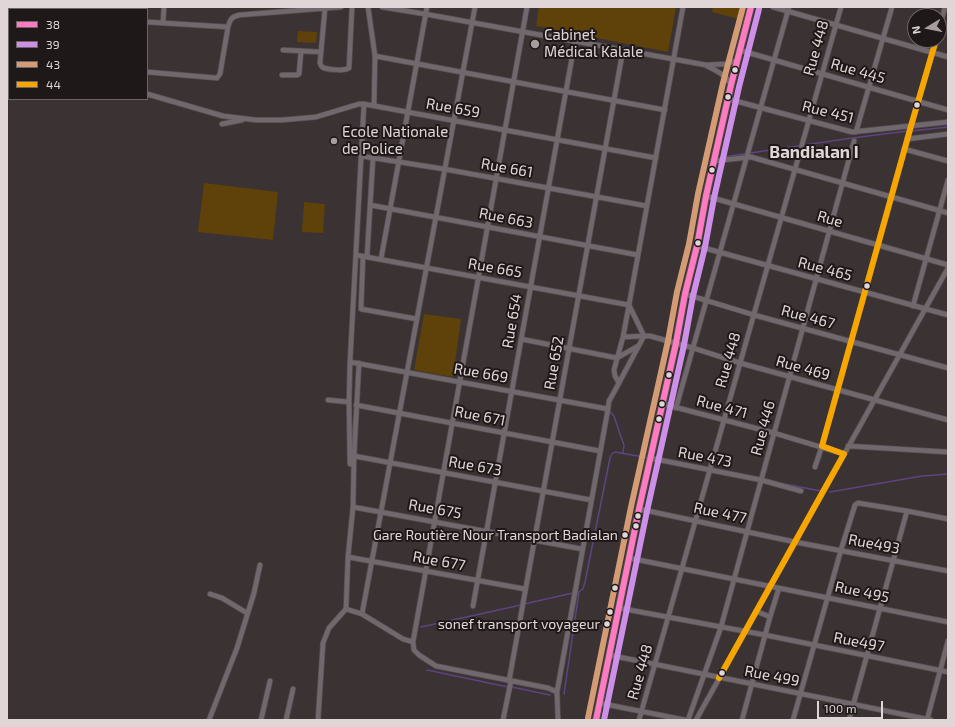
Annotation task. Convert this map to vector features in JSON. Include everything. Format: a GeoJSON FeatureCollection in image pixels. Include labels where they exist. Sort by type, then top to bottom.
{"type":"FeatureCollection","features":[{"type":"Feature","properties":{"kind":"main road"},"geometry":{"type":"LineString","coordinates":[[596,720],[639,509],[663,404],[685,294],[697,246],[706,196],[730,86],[751,7]]}},
{"type":"Feature","properties":{"kind":"street"},"geometry":{"type":"LineString","coordinates":[[163,23],[164,7]]}},
{"type":"Feature","properties":{"kind":"street"},"geometry":{"type":"LineString","coordinates":[[148,72],[217,78],[220,74],[228,27],[230,20],[234,17],[280,9],[341,7]]}},
{"type":"Feature","properties":{"kind":"street"},"geometry":{"type":"LineString","coordinates":[[325,8],[320,65],[323,68],[347,70],[349,68],[352,7]]}},
{"type":"Feature","properties":{"kind":"street"},"geometry":{"type":"LineString","coordinates":[[368,7],[375,56],[374,106]]}},
{"type":"Feature","properties":{"kind":"street"},"geometry":{"type":"LineString","coordinates":[[382,7],[706,65],[726,64],[736,61]]}},
{"type":"Feature","properties":{"kind":"street"},"geometry":{"type":"LineString","coordinates":[[381,259],[426,7]]}},
{"type":"Feature","properties":{"kind":"street"},"geometry":{"type":"LineString","coordinates":[[362,614],[474,7]]}},
{"type":"Feature","properties":{"kind":"street"},"geometry":{"type":"LineString","coordinates":[[527,7],[413,642],[414,650],[419,656],[436,666],[548,688],[556,692]]}},
{"type":"Feature","properties":{"kind":"street"},"geometry":{"type":"LineString","coordinates":[[619,383],[615,376],[614,370],[623,337],[683,7]]}},
{"type":"Feature","properties":{"kind":"street"},"geometry":{"type":"LineString","coordinates":[[773,7],[789,9],[836,25],[948,57]]}},
{"type":"Feature","properties":{"kind":"street","name":"Rue 448"},"geometry":{"type":"LineString","coordinates":[[639,720],[841,7]]}},
{"type":"Feature","properties":{"kind":"street"},"geometry":{"type":"LineString","coordinates":[[856,132],[892,7]]}},
{"type":"Feature","properties":{"kind":"street"},"geometry":{"type":"LineString","coordinates":[[676,408],[789,9]]}},
{"type":"Feature","properties":{"kind":"street"},"geometry":{"type":"LineString","coordinates":[[148,22],[228,27]]}},
{"type":"Feature","properties":{"kind":"street","name":"Rue 654"},"geometry":{"type":"LineString","coordinates":[[473,606],[575,41]]}},
{"type":"Feature","properties":{"kind":"street"},"geometry":{"type":"LineString","coordinates":[[815,467],[934,48]]}},
{"type":"Feature","properties":{"kind":"street"},"geometry":{"type":"LineString","coordinates":[[283,50],[321,52]]}},
{"type":"Feature","properties":{"kind":"street","name":"Rue 652"},"geometry":{"type":"LineString","coordinates":[[503,720],[559,400],[623,50]]}},
{"type":"Feature","properties":{"kind":"street","name":"Rue 445"},"geometry":{"type":"LineString","coordinates":[[739,50],[869,86],[948,110]]}},
{"type":"Feature","properties":{"kind":"street"},"geometry":{"type":"LineString","coordinates":[[282,75],[299,74],[301,51]]}},
{"type":"Feature","properties":{"kind":"street"},"geometry":{"type":"LineString","coordinates":[[375,56],[665,110]]}},
{"type":"Feature","properties":{"kind":"street"},"geometry":{"type":"LineString","coordinates":[[706,65],[724,76],[729,81],[730,86]]}},
{"type":"Feature","properties":{"kind":"street","name":"Rue 659"},"geometry":{"type":"LineString","coordinates":[[148,94],[223,116],[246,119],[282,120],[316,118],[359,104],[364,104],[656,158]]}},
{"type":"Feature","properties":{"kind":"street","name":"Rue 451"},"geometry":{"type":"LineString","coordinates":[[728,99],[852,132],[948,122]]}},
{"type":"Feature","properties":{"kind":"street"},"geometry":{"type":"LineString","coordinates":[[350,464],[350,362],[364,104]]}},
{"type":"Feature","properties":{"kind":"street","name":"Rue 659"},"geometry":{"type":"LineString","coordinates":[[222,124],[246,119]]}},
{"type":"Feature","properties":{"kind":"street"},"geometry":{"type":"LineString","coordinates":[[908,137],[948,134]]}},
{"type":"Feature","properties":{"kind":"street","name":"Rue 446"},"geometry":{"type":"LineString","coordinates":[[688,720],[721,627],[854,141]]}},
{"type":"Feature","properties":{"kind":"street"},"geometry":{"type":"LineString","coordinates":[[904,150],[948,161]]}},
{"type":"Feature","properties":{"kind":"street","name":"Rue 661"},"geometry":{"type":"LineString","coordinates":[[361,156],[496,178],[647,206]]}},
{"type":"Feature","properties":{"kind":"street"},"geometry":{"type":"LineString","coordinates":[[714,161],[748,157],[948,213]]}},
{"type":"Feature","properties":{"kind":"street"},"geometry":{"type":"LineString","coordinates":[[373,158],[361,309],[417,319]]}},
{"type":"Feature","properties":{"kind":"street"},"geometry":{"type":"LineString","coordinates":[[913,306],[948,180]]}},
{"type":"Feature","properties":{"kind":"street","name":"Rue"},"geometry":{"type":"LineString","coordinates":[[706,196],[948,266]]}},
{"type":"Feature","properties":{"kind":"street","name":"Rue 663"},"geometry":{"type":"LineString","coordinates":[[370,205],[638,255]]}},
{"type":"Feature","properties":{"kind":"street","name":"Rue 465"},"geometry":{"type":"LineString","coordinates":[[697,246],[948,315]]}},
{"type":"Feature","properties":{"kind":"street","name":"Rue 665"},"geometry":{"type":"LineString","coordinates":[[356,254],[629,305]]}},
{"type":"Feature","properties":{"kind":"street"},"geometry":{"type":"LineString","coordinates":[[696,720],[948,266]]}},
{"type":"Feature","properties":{"kind":"street","name":"Rue 467"},"geometry":{"type":"LineString","coordinates":[[685,294],[754,315],[948,368]]}},
{"type":"Feature","properties":{"kind":"street"},"geometry":{"type":"LineString","coordinates":[[558,720],[556,692],[609,401],[644,336],[629,305]]}},
{"type":"Feature","properties":{"kind":"street","name":"Rue 469"},"geometry":{"type":"LineString","coordinates":[[623,337],[644,336],[676,343],[740,363],[948,420]]}},
{"type":"Feature","properties":{"kind":"street"},"geometry":{"type":"LineString","coordinates":[[521,339],[617,358],[639,346]]}},
{"type":"Feature","properties":{"kind":"street","name":"Rue 669"},"geometry":{"type":"LineString","coordinates":[[350,362],[608,409]]}},
{"type":"Feature","properties":{"kind":"street"},"geometry":{"type":"LineString","coordinates":[[318,720],[323,643],[329,628],[346,609],[348,557],[353,507],[356,405],[359,363]]}},
{"type":"Feature","properties":{"kind":"street"},"geometry":{"type":"LineString","coordinates":[[328,400],[349,402]]}},
{"type":"Feature","properties":{"kind":"street","name":"Rue 471"},"geometry":{"type":"LineString","coordinates":[[663,404],[822,446],[844,454]]}},
{"type":"Feature","properties":{"kind":"street","name":"Rue 671"},"geometry":{"type":"LineString","coordinates":[[356,405],[600,451]]}},
{"type":"Feature","properties":{"kind":"street"},"geometry":{"type":"LineString","coordinates":[[848,446],[948,452]]}},
{"type":"Feature","properties":{"kind":"street","name":"Rue 673"},"geometry":{"type":"LineString","coordinates":[[354,456],[591,500]]}},
{"type":"Feature","properties":{"kind":"street","name":"Rue 473"},"geometry":{"type":"LineString","coordinates":[[650,458],[761,480],[801,491]]}},
{"type":"Feature","properties":{"kind":"street"},"geometry":{"type":"LineString","coordinates":[[793,720],[855,505],[858,503],[948,519]]}},
{"type":"Feature","properties":{"kind":"street","name":"Rue 675"},"geometry":{"type":"LineString","coordinates":[[353,507],[582,549]]}},
{"type":"Feature","properties":{"kind":"street","name":"Rue 477"},"geometry":{"type":"LineString","coordinates":[[639,509],[795,542]]}},
{"type":"Feature","properties":{"kind":"street"},"geometry":{"type":"LineString","coordinates":[[849,720],[907,511]]}},
{"type":"Feature","properties":{"kind":"street","name":"Rue493"},"geometry":{"type":"LineString","coordinates":[[795,542],[948,570]]}},
{"type":"Feature","properties":{"kind":"street","name":"Rue 677"},"geometry":{"type":"LineString","coordinates":[[348,557],[525,590]]}},
{"type":"Feature","properties":{"kind":"street","name":"Rue 495"},"geometry":{"type":"LineString","coordinates":[[629,558],[948,622]]}},
{"type":"Feature","properties":{"kind":"street"},"geometry":{"type":"LineString","coordinates":[[209,720],[237,648],[254,593],[260,565]]}},
{"type":"Feature","properties":{"kind":"street"},"geometry":{"type":"LineString","coordinates":[[742,720],[779,588]]}},
{"type":"Feature","properties":{"kind":"street"},"geometry":{"type":"LineString","coordinates":[[210,594],[222,598],[248,613]]}},
{"type":"Feature","properties":{"kind":"street","name":"Rue497"},"geometry":{"type":"LineString","coordinates":[[619,608],[765,635],[948,672]]}},
{"type":"Feature","properties":{"kind":"street"},"geometry":{"type":"LineString","coordinates":[[346,609],[362,614],[403,639],[413,642]]}},
{"type":"Feature","properties":{"kind":"street"},"geometry":{"type":"LineString","coordinates":[[756,611],[770,617]]}},
{"type":"Feature","properties":{"kind":"street"},"geometry":{"type":"LineString","coordinates":[[928,720],[948,641]]}},
{"type":"Feature","properties":{"kind":"street","name":"Rue 499"},"geometry":{"type":"LineString","coordinates":[[609,655],[928,720]]}},
{"type":"Feature","properties":{"kind":"street"},"geometry":{"type":"LineString","coordinates":[[261,720],[270,681]]}},
{"type":"Feature","properties":{"kind":"street"},"geometry":{"type":"LineString","coordinates":[[286,720],[293,689]]}},
{"type":"Feature","properties":{"kind":"street"},"geometry":{"type":"LineString","coordinates":[[600,703],[685,720]]}},
{"type":"Feature","properties":{"kind":"shaded area"},"geometry":{"type":"Polygon","coordinates":[[[539,7],[676,7],[668,52],[536,26],[539,7]]]}},
{"type":"Feature","properties":{"kind":"shaded area"},"geometry":{"type":"Polygon","coordinates":[[[713,7],[746,7],[743,20],[712,12],[713,7]]]}},
{"type":"Feature","properties":{"kind":"shaded area"},"geometry":{"type":"Polygon","coordinates":[[[298,31],[317,32],[316,43],[297,42],[298,31]]]}},
{"type":"Feature","properties":{"kind":"shaded area"},"geometry":{"type":"Polygon","coordinates":[[[204,183],[278,192],[273,240],[198,232],[204,183]]]}},
{"type":"Feature","properties":{"kind":"shaded area"},"geometry":{"type":"Polygon","coordinates":[[[304,202],[325,204],[323,233],[302,232],[304,202]]]}},
{"type":"Feature","properties":{"kind":"shaded area"},"geometry":{"type":"Polygon","coordinates":[[[424,314],[461,319],[453,377],[414,370],[424,314]]]}},
{"type":"Feature","properties":{"kind":"waterway"},"geometry":{"type":"LineString","coordinates":[[911,131],[948,127]]}},
{"type":"Feature","properties":{"kind":"waterway"},"geometry":{"type":"LineString","coordinates":[[723,157],[908,131]]}},
{"type":"Feature","properties":{"kind":"waterway"},"geometry":{"type":"LineString","coordinates":[[609,411],[614,416],[624,445],[623,453]]}},
{"type":"Feature","properties":{"kind":"waterway"},"geometry":{"type":"LineString","coordinates":[[577,593],[583,589],[585,582],[612,454],[615,452],[649,458]]}},
{"type":"Feature","properties":{"kind":"waterway"},"geometry":{"type":"LineString","coordinates":[[830,492],[922,476],[948,474]]}},
{"type":"Feature","properties":{"kind":"waterway"},"geometry":{"type":"LineString","coordinates":[[785,484],[821,491]]}},
{"type":"Feature","properties":{"kind":"waterway"},"geometry":{"type":"LineString","coordinates":[[564,694],[579,592]]}},
{"type":"Feature","properties":{"kind":"waterway"},"geometry":{"type":"LineString","coordinates":[[524,604],[573,593]]}},
{"type":"Feature","properties":{"kind":"waterway"},"geometry":{"type":"LineString","coordinates":[[421,627],[521,605]]}},
{"type":"Feature","properties":{"kind":"waterway"},"geometry":{"type":"LineString","coordinates":[[427,670],[508,687]]}},
{"type":"Feature","properties":{"kind":"waterway"},"geometry":{"type":"LineString","coordinates":[[512,687],[550,695]]}},
{"type":"Feature","properties":{"kind":"transit line","name":"43"},"geometry":{"type":"LineString","coordinates":[[588,718],[631,507],[668,341],[677,292],[689,244],[698,194],[723,83],[743,7]]}},
{"type":"Feature","properties":{"kind":"transit line","name":"38"},"geometry":{"type":"LineString","coordinates":[[596,720],[639,509],[676,343],[685,294],[697,246],[706,196],[731,85],[751,7]]}},
{"type":"Feature","properties":{"kind":"transit line","name":"39"},"geometry":{"type":"LineString","coordinates":[[604,720],[647,511],[684,345],[693,296],[705,247],[714,198],[739,87],[759,9]]}},
{"type":"Feature","properties":{"kind":"transit line","name":"44"},"geometry":{"type":"LineString","coordinates":[[719,678],[844,454],[822,446],[934,48]]}},
{"type":"Feature","properties":{"kind":"place","name":"Cabinet Médical Kalale"},"geometry":{"type":"Point","coordinates":[535,44]}},
{"type":"Feature","properties":{"kind":"place","name":"Ecole Nationale de Police"},"geometry":{"type":"Point","coordinates":[334,141]}},
{"type":"Feature","properties":{"kind":"place","name":"Gare Routière Nour Transport Badialan"},"geometry":{"type":"Point","coordinates":[625,535]}},
{"type":"Feature","properties":{"kind":"place","name":"sonef transport voyageur"},"geometry":{"type":"Point","coordinates":[607,624]}},
{"type":"Feature","properties":{"kind":"district","name":"Bandialan I"},"geometry":{"type":"Point","coordinates":[814,152]}}]}
